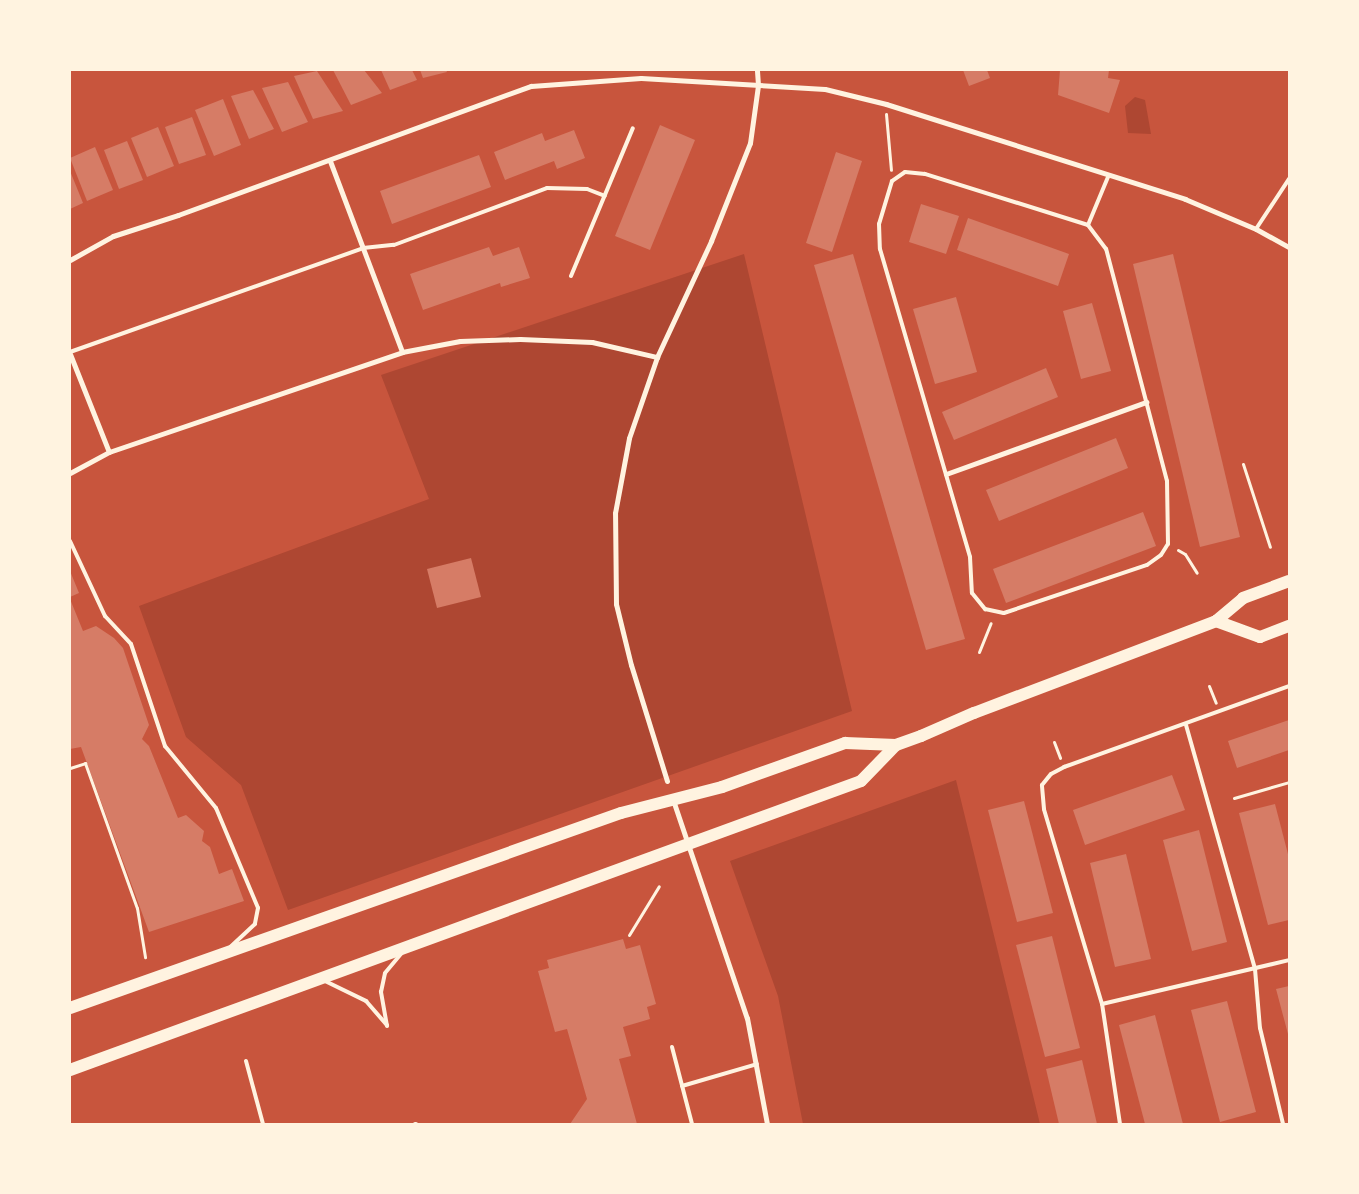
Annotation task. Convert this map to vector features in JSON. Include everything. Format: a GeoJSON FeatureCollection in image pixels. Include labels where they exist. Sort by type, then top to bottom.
{"type":"FeatureCollection","features":[{"type":"Feature","properties":{"kind":"main road"},"geometry":{"type":"LineString","coordinates":[[70,1008],[621,813],[722,787],[845,743],[896,745],[1216,621],[1243,598],[1289,582]]}},
{"type":"Feature","properties":{"kind":"main road"},"geometry":{"type":"LineString","coordinates":[[1216,621],[1260,637],[1289,626]]}},
{"type":"Feature","properties":{"kind":"main road"},"geometry":{"type":"LineString","coordinates":[[70,1070],[861,781],[896,745]]}},
{"type":"Feature","properties":{"kind":"street"},"geometry":{"type":"LineString","coordinates":[[667,781],[631,665],[616,595],[614,513],[629,438],[657,357],[711,241],[747,151],[758,85],[757,70]]}},
{"type":"Feature","properties":{"kind":"street"},"geometry":{"type":"LineString","coordinates":[[70,260],[113,236],[547,82],[640,78],[825,89],[886,104],[1108,177],[1185,199],[1256,229],[1289,247]]}},
{"type":"Feature","properties":{"kind":"street"},"geometry":{"type":"LineString","coordinates":[[330,160],[402,352]]}},
{"type":"Feature","properties":{"kind":"street"},"geometry":{"type":"LineString","coordinates":[[70,473],[109,452],[402,352],[460,341],[520,339],[592,342],[657,357]]}},
{"type":"Feature","properties":{"kind":"street"},"geometry":{"type":"LineString","coordinates":[[70,353],[109,452]]}},
{"type":"Feature","properties":{"kind":"street"},"geometry":{"type":"LineString","coordinates":[[946,474],[1146,402]]}},
{"type":"Feature","properties":{"kind":"street"},"geometry":{"type":"LineString","coordinates":[[673,800],[739,990],[758,1063],[767,1124]]}},
{"type":"Feature","properties":{"kind":"lane"},"geometry":{"type":"LineString","coordinates":[[571,276],[633,128]]}},
{"type":"Feature","properties":{"kind":"lane"},"geometry":{"type":"LineString","coordinates":[[905,172],[926,174],[1088,225],[1106,249],[1167,481],[1170,526],[1168,544],[1161,555],[1146,565],[1004,614],[985,609],[972,592],[970,558],[880,249],[879,224],[892,181],[905,172]]}},
{"type":"Feature","properties":{"kind":"lane"},"geometry":{"type":"LineString","coordinates":[[1088,225],[1108,177]]}},
{"type":"Feature","properties":{"kind":"lane"},"geometry":{"type":"LineString","coordinates":[[1256,229],[1289,179]]}},
{"type":"Feature","properties":{"kind":"lane"},"geometry":{"type":"LineString","coordinates":[[70,353],[363,248],[394,245],[547,188],[587,189],[605,196]]}},
{"type":"Feature","properties":{"kind":"lane"},"geometry":{"type":"LineString","coordinates":[[70,541],[105,616],[131,644],[165,746],[216,808],[258,908],[255,924],[221,955]]}},
{"type":"Feature","properties":{"kind":"lane"},"geometry":{"type":"LineString","coordinates":[[1120,1124],[1102,1004],[1042,797],[1042,785],[1051,774],[1064,767],[1186,725],[1289,686]]}},
{"type":"Feature","properties":{"kind":"lane"},"geometry":{"type":"LineString","coordinates":[[1186,725],[1255,969],[1260,1028],[1283,1124]]}},
{"type":"Feature","properties":{"kind":"lane"},"geometry":{"type":"LineString","coordinates":[[318,979],[366,1000],[387,1026],[381,992],[385,974],[410,945]]}},
{"type":"Feature","properties":{"kind":"lane"},"geometry":{"type":"LineString","coordinates":[[1102,1004],[1289,960]]}},
{"type":"Feature","properties":{"kind":"lane"},"geometry":{"type":"LineString","coordinates":[[672,1047],[692,1124]]}},
{"type":"Feature","properties":{"kind":"lane"},"geometry":{"type":"LineString","coordinates":[[246,1061],[263,1124]]}},
{"type":"Feature","properties":{"kind":"lane"},"geometry":{"type":"LineString","coordinates":[[682,1086],[758,1063]]}},
{"type":"Feature","properties":{"kind":"path"},"geometry":{"type":"LineString","coordinates":[[886,104],[892,181]]}},
{"type":"Feature","properties":{"kind":"path"},"geometry":{"type":"LineString","coordinates":[[1243,464],[1270,547]]}},
{"type":"Feature","properties":{"kind":"path"},"geometry":{"type":"LineString","coordinates":[[1178,550],[1191,561],[1197,573]]}},
{"type":"Feature","properties":{"kind":"path"},"geometry":{"type":"LineString","coordinates":[[979,652],[991,623]]}},
{"type":"Feature","properties":{"kind":"path"},"geometry":{"type":"LineString","coordinates":[[1209,686],[1219,711]]}},
{"type":"Feature","properties":{"kind":"path"},"geometry":{"type":"LineString","coordinates":[[1054,742],[1064,767]]}},
{"type":"Feature","properties":{"kind":"path"},"geometry":{"type":"LineString","coordinates":[[70,768],[84,763],[137,908]]}},
{"type":"Feature","properties":{"kind":"path"},"geometry":{"type":"LineString","coordinates":[[88,766],[90,779]]}},
{"type":"Feature","properties":{"kind":"path"},"geometry":{"type":"LineString","coordinates":[[1234,798],[1289,782]]}},
{"type":"Feature","properties":{"kind":"path"},"geometry":{"type":"LineString","coordinates":[[98,791],[100,804]]}},
{"type":"Feature","properties":{"kind":"path"},"geometry":{"type":"LineString","coordinates":[[105,812],[107,825]]}},
{"type":"Feature","properties":{"kind":"path"},"geometry":{"type":"LineString","coordinates":[[113,834],[115,846]]}},
{"type":"Feature","properties":{"kind":"path"},"geometry":{"type":"LineString","coordinates":[[629,936],[659,886]]}},
{"type":"Feature","properties":{"kind":"path"},"geometry":{"type":"LineString","coordinates":[[135,895],[145,957]]}},
{"type":"Feature","properties":{"kind":"shaded area"},"geometry":{"type":"Polygon","coordinates":[[[1135,97],[1145,100],[1151,134],[1128,133],[1125,106],[1135,97]]]}},
{"type":"Feature","properties":{"kind":"shaded area"},"geometry":{"type":"Polygon","coordinates":[[[744,254],[852,711],[288,910],[241,785],[186,737],[139,606],[429,499],[381,375],[744,254]]]}},
{"type":"Feature","properties":{"kind":"shaded area"},"geometry":{"type":"Polygon","coordinates":[[[956,780],[1040,1124],[803,1124],[778,996],[730,861],[956,780]]]}},
{"type":"Feature","properties":{"kind":"building"},"geometry":{"type":"Polygon","coordinates":[[[333,70],[364,70],[382,93],[351,105],[333,70]]]}},
{"type":"Feature","properties":{"kind":"building"},"geometry":{"type":"Polygon","coordinates":[[[381,70],[412,70],[417,80],[390,90],[381,70]]]}},
{"type":"Feature","properties":{"kind":"building"},"geometry":{"type":"Polygon","coordinates":[[[420,70],[446,70],[447,72],[423,78],[420,70]]]}},
{"type":"Feature","properties":{"kind":"building"},"geometry":{"type":"Polygon","coordinates":[[[963,70],[987,70],[990,78],[969,86],[963,70]]]}},
{"type":"Feature","properties":{"kind":"building"},"geometry":{"type":"Polygon","coordinates":[[[1060,70],[1109,70],[1108,78],[1120,80],[1109,113],[1058,95],[1060,70]]]}},
{"type":"Feature","properties":{"kind":"building"},"geometry":{"type":"Polygon","coordinates":[[[317,71],[343,111],[313,119],[294,76],[317,71]]]}},
{"type":"Feature","properties":{"kind":"building"},"geometry":{"type":"Polygon","coordinates":[[[288,82],[308,122],[282,132],[262,88],[288,82]]]}},
{"type":"Feature","properties":{"kind":"building"},"geometry":{"type":"Polygon","coordinates":[[[253,90],[274,129],[249,139],[231,96],[253,90]]]}},
{"type":"Feature","properties":{"kind":"building"},"geometry":{"type":"Polygon","coordinates":[[[223,99],[241,145],[214,156],[195,110],[223,99]]]}},
{"type":"Feature","properties":{"kind":"building"},"geometry":{"type":"Polygon","coordinates":[[[192,117],[206,155],[179,164],[165,127],[192,117]]]}},
{"type":"Feature","properties":{"kind":"building"},"geometry":{"type":"Polygon","coordinates":[[[660,125],[695,140],[650,250],[615,236],[660,125]]]}},
{"type":"Feature","properties":{"kind":"building"},"geometry":{"type":"Polygon","coordinates":[[[158,127],[174,166],[147,177],[131,138],[158,127]]]}},
{"type":"Feature","properties":{"kind":"building"},"geometry":{"type":"Polygon","coordinates":[[[574,130],[585,158],[557,169],[554,161],[505,180],[494,152],[542,133],[545,141],[574,130]]]}},
{"type":"Feature","properties":{"kind":"building"},"geometry":{"type":"Polygon","coordinates":[[[127,141],[143,180],[119,189],[104,150],[127,141]]]}},
{"type":"Feature","properties":{"kind":"building"},"geometry":{"type":"Polygon","coordinates":[[[95,147],[113,190],[87,201],[70,158],[95,147]]]}},
{"type":"Feature","properties":{"kind":"building"},"geometry":{"type":"Polygon","coordinates":[[[836,152],[862,161],[832,252],[806,243],[836,152]]]}},
{"type":"Feature","properties":{"kind":"building"},"geometry":{"type":"Polygon","coordinates":[[[479,155],[491,187],[392,224],[380,191],[479,155]]]}},
{"type":"Feature","properties":{"kind":"building"},"geometry":{"type":"Polygon","coordinates":[[[70,171],[83,203],[70,209],[70,171]]]}},
{"type":"Feature","properties":{"kind":"building"},"geometry":{"type":"Polygon","coordinates":[[[921,204],[959,216],[946,254],[909,242],[921,204]]]}},
{"type":"Feature","properties":{"kind":"building"},"geometry":{"type":"Polygon","coordinates":[[[968,218],[1069,254],[1058,286],[957,250],[968,218]]]}},
{"type":"Feature","properties":{"kind":"building"},"geometry":{"type":"Polygon","coordinates":[[[489,247],[493,256],[519,247],[530,278],[501,287],[500,283],[423,310],[410,274],[489,247]]]}},
{"type":"Feature","properties":{"kind":"building"},"geometry":{"type":"Polygon","coordinates":[[[853,254],[965,639],[926,650],[814,265],[853,254]]]}},
{"type":"Feature","properties":{"kind":"building"},"geometry":{"type":"Polygon","coordinates":[[[1173,254],[1240,537],[1200,547],[1133,264],[1173,254]]]}},
{"type":"Feature","properties":{"kind":"building"},"geometry":{"type":"Polygon","coordinates":[[[956,297],[977,372],[935,384],[913,309],[956,297]]]}},
{"type":"Feature","properties":{"kind":"building"},"geometry":{"type":"Polygon","coordinates":[[[1092,303],[1111,371],[1081,379],[1063,311],[1092,303]]]}},
{"type":"Feature","properties":{"kind":"building"},"geometry":{"type":"Polygon","coordinates":[[[1046,368],[1058,397],[954,440],[942,412],[1046,368]]]}},
{"type":"Feature","properties":{"kind":"building"},"geometry":{"type":"Polygon","coordinates":[[[1116,438],[1128,468],[999,521],[986,490],[1116,438]]]}},
{"type":"Feature","properties":{"kind":"building"},"geometry":{"type":"Polygon","coordinates":[[[1143,512],[1156,546],[1006,603],[993,569],[1143,512]]]}},
{"type":"Feature","properties":{"kind":"building"},"geometry":{"type":"Polygon","coordinates":[[[471,558],[481,597],[437,608],[427,569],[471,558]]]}},
{"type":"Feature","properties":{"kind":"building"},"geometry":{"type":"Polygon","coordinates":[[[70,571],[79,593],[70,597],[70,571]]]}},
{"type":"Feature","properties":{"kind":"building"},"geometry":{"type":"Polygon","coordinates":[[[70,599],[83,631],[96,626],[114,638],[123,648],[149,725],[142,739],[149,746],[178,818],[186,815],[204,831],[202,841],[210,847],[219,874],[232,869],[244,901],[149,932],[81,747],[70,749],[70,599]]]}},
{"type":"Feature","properties":{"kind":"building"},"geometry":{"type":"Polygon","coordinates":[[[1289,720],[1289,750],[1237,768],[1228,741],[1289,720]]]}},
{"type":"Feature","properties":{"kind":"building"},"geometry":{"type":"Polygon","coordinates":[[[1172,775],[1185,810],[1085,845],[1073,810],[1172,775]]]}},
{"type":"Feature","properties":{"kind":"building"},"geometry":{"type":"Polygon","coordinates":[[[1024,801],[1053,913],[1017,922],[988,810],[1024,801]]]}},
{"type":"Feature","properties":{"kind":"building"},"geometry":{"type":"Polygon","coordinates":[[[1275,804],[1289,858],[1289,920],[1268,925],[1239,813],[1275,804]]]}},
{"type":"Feature","properties":{"kind":"building"},"geometry":{"type":"Polygon","coordinates":[[[1199,830],[1227,942],[1192,951],[1163,840],[1199,830]]]}},
{"type":"Feature","properties":{"kind":"building"},"geometry":{"type":"Polygon","coordinates":[[[1126,854],[1151,959],[1115,967],[1090,863],[1126,854]]]}},
{"type":"Feature","properties":{"kind":"building"},"geometry":{"type":"Polygon","coordinates":[[[1052,936],[1080,1048],[1045,1057],[1016,945],[1052,936]]]}},
{"type":"Feature","properties":{"kind":"building"},"geometry":{"type":"Polygon","coordinates":[[[623,939],[626,949],[640,945],[656,1004],[647,1007],[650,1019],[623,1027],[631,1056],[619,1059],[637,1124],[570,1124],[587,1099],[567,1029],[555,1032],[538,971],[549,968],[547,960],[623,939]]]}},
{"type":"Feature","properties":{"kind":"building"},"geometry":{"type":"Polygon","coordinates":[[[1289,986],[1289,1034],[1288,1034],[1276,989],[1289,986]]]}},
{"type":"Feature","properties":{"kind":"building"},"geometry":{"type":"Polygon","coordinates":[[[1227,1001],[1256,1112],[1220,1122],[1191,1010],[1227,1001]]]}},
{"type":"Feature","properties":{"kind":"building"},"geometry":{"type":"Polygon","coordinates":[[[1155,1015],[1183,1124],[1145,1124],[1119,1025],[1155,1015]]]}},
{"type":"Feature","properties":{"kind":"building"},"geometry":{"type":"Polygon","coordinates":[[[1082,1060],[1097,1124],[1059,1124],[1046,1069],[1082,1060]]]}}]}
